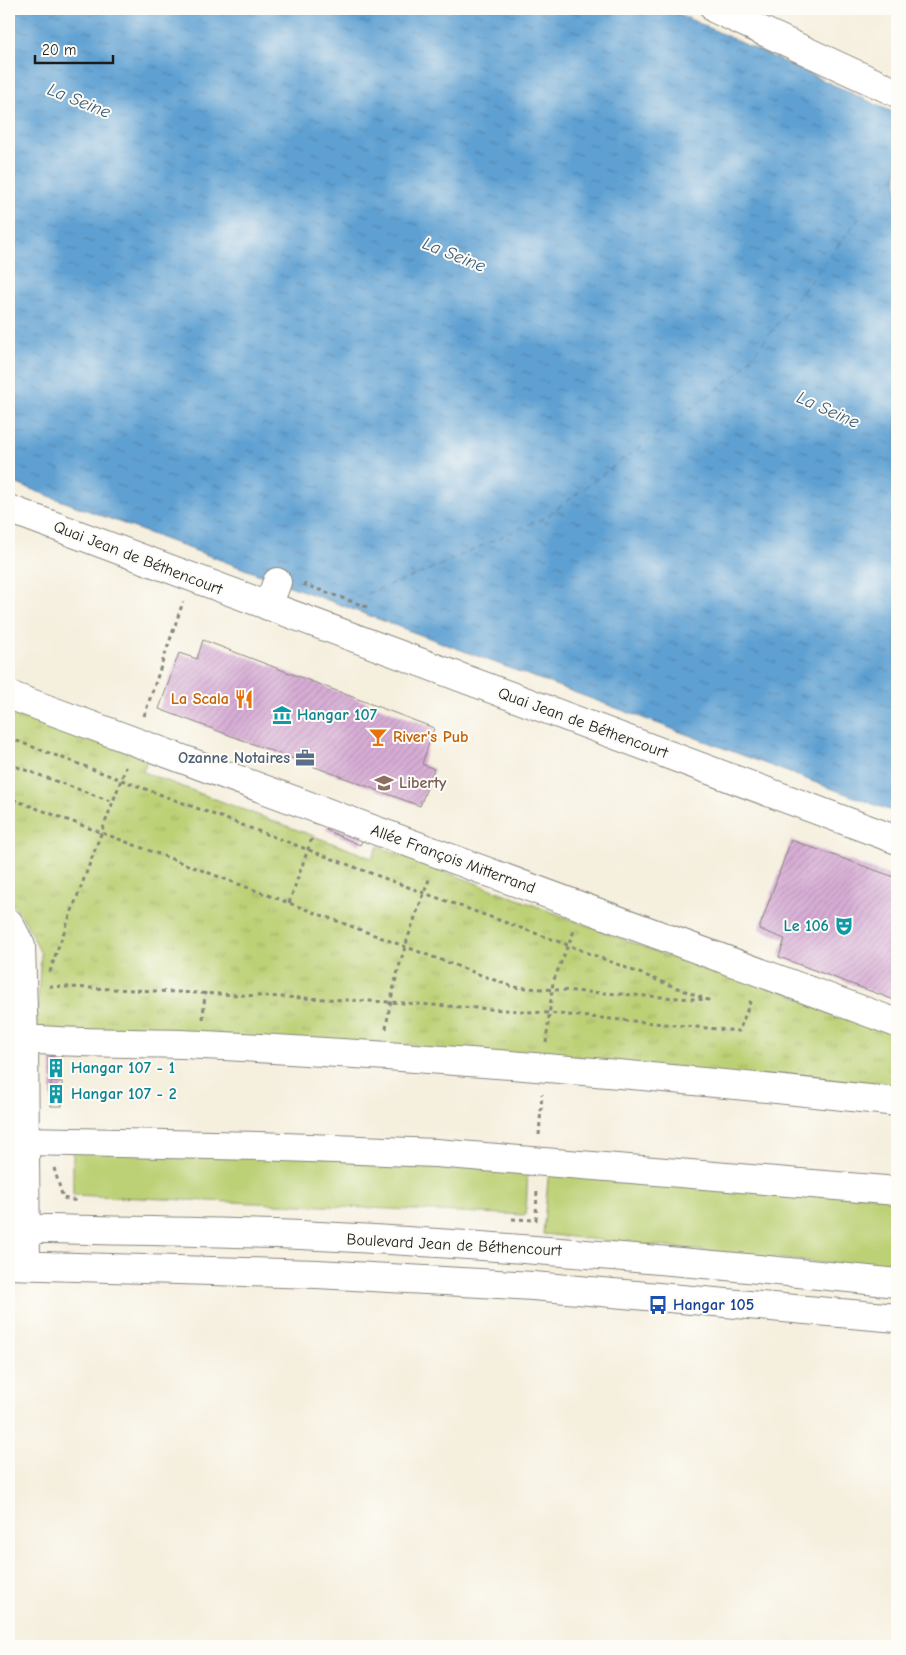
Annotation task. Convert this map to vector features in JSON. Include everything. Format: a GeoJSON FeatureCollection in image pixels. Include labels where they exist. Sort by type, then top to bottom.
{"type":"FeatureCollection","features":[{"type":"Feature","properties":{"kind":"street"},"geometry":{"type":"LineString","coordinates":[[715,9],[897,93]]}},
{"type":"Feature","properties":{"kind":"street","name":"Quai Jean de Béthencourt"},"geometry":{"type":"LineString","coordinates":[[9,509],[192,578],[273,594],[897,840]]}},
{"type":"Feature","properties":{"kind":"street","name":"Allée François Mitterrand"},"geometry":{"type":"LineString","coordinates":[[9,695],[897,1023]]}},
{"type":"Feature","properties":{"kind":"street"},"geometry":{"type":"LineString","coordinates":[[9,923],[21,946],[24,1041],[26,1141],[17,1229],[17,1265],[317,1274],[523,1285],[897,1318]]}},
{"type":"Feature","properties":{"kind":"street"},"geometry":{"type":"LineString","coordinates":[[24,1041],[204,1045],[512,1065],[582,1070],[897,1102]]}},
{"type":"Feature","properties":{"kind":"street"},"geometry":{"type":"LineString","coordinates":[[26,1141],[220,1145],[436,1153],[897,1191]]}},
{"type":"Feature","properties":{"kind":"street","name":"Boulevard Jean de Béthencourt"},"geometry":{"type":"LineString","coordinates":[[17,1229],[298,1235],[526,1248],[731,1265],[897,1283]]}},
{"type":"Feature","properties":{"kind":"path"},"geometry":{"type":"LineString","coordinates":[[273,594],[280,574],[335,597],[367,607]]}},
{"type":"Feature","properties":{"kind":"path"},"geometry":{"type":"LineString","coordinates":[[22,987],[47,986],[55,956],[135,742],[192,578]]}},
{"type":"Feature","properties":{"kind":"path"},"geometry":{"type":"LineString","coordinates":[[9,738],[424,893],[568,944],[708,1000],[513,986],[9,798]]}},
{"type":"Feature","properties":{"kind":"path"},"geometry":{"type":"LineString","coordinates":[[9,764],[113,802]]}},
{"type":"Feature","properties":{"kind":"path"},"geometry":{"type":"LineString","coordinates":[[289,903],[322,810]]}},
{"type":"Feature","properties":{"kind":"path"},"geometry":{"type":"LineString","coordinates":[[385,1038],[390,1002],[404,946],[439,854]]}},
{"type":"Feature","properties":{"kind":"path"},"geometry":{"type":"LineString","coordinates":[[203,1027],[205,992]]}},
{"type":"Feature","properties":{"kind":"green space"},"geometry":{"type":"Polygon","coordinates":[[[9,709],[147,759],[143,772],[372,858],[378,846],[715,974],[718,966],[897,1036],[897,1096],[36,1031],[41,954],[25,921],[9,899],[9,709]]]}},
{"type":"Feature","properties":{"kind":"green space"},"geometry":{"type":"Polygon","coordinates":[[[73,1147],[528,1166],[526,1215],[73,1195],[73,1147]]]}},
{"type":"Feature","properties":{"kind":"green space"},"geometry":{"type":"Polygon","coordinates":[[[549,1169],[897,1198],[897,1271],[543,1234],[549,1169]]]}},
{"type":"Feature","properties":{"kind":"water","name":"La Seine"},"geometry":{"type":"Polygon","coordinates":[[[9,9],[668,9],[897,114],[897,813],[9,481],[9,9]]]}},
{"type":"Feature","properties":{"kind":"building","name":"Hangar 107"},"geometry":{"type":"Polygon","coordinates":[[[203,640],[434,728],[422,764],[434,769],[420,806],[159,709],[179,653],[197,659],[203,640]]]}},
{"type":"Feature","properties":{"kind":"building"},"geometry":{"type":"Polygon","coordinates":[[[332,814],[368,828],[360,845],[326,830],[332,814]]]}},
{"type":"Feature","properties":{"kind":"building","name":"Le 106"},"geometry":{"type":"Polygon","coordinates":[[[791,840],[897,878],[897,1001],[779,957],[785,939],[759,929],[791,840]]]}},
{"type":"Feature","properties":{"kind":"building","name":"Hangar 107 - 1"},"geometry":{"type":"Polygon","coordinates":[[[51,1056],[62,1056],[62,1080],[51,1080],[51,1056]]]}},
{"type":"Feature","properties":{"kind":"building","name":"Hangar 107 - 2"},"geometry":{"type":"Polygon","coordinates":[[[51,1082],[62,1082],[62,1106],[51,1106],[51,1082]]]}},
{"type":"Feature","properties":{"kind":"ferry route"},"geometry":{"type":"LineString","coordinates":[[346,601],[427,571],[547,516],[740,372],[885,185],[897,176]]}},
{"type":"Feature","properties":{"kind":"place","name":"La Scala"},"geometry":{"type":"Point","coordinates":[244,699]}},
{"type":"Feature","properties":{"kind":"place","name":"Hangar 107"},"geometry":{"type":"Point","coordinates":[282,715]}},
{"type":"Feature","properties":{"kind":"place","name":"River's Pub"},"geometry":{"type":"Point","coordinates":[378,737]}},
{"type":"Feature","properties":{"kind":"place","name":"Ozanne Notaires"},"geometry":{"type":"Point","coordinates":[305,758]}},
{"type":"Feature","properties":{"kind":"place","name":"Liberty"},"geometry":{"type":"Point","coordinates":[384,783]}},
{"type":"Feature","properties":{"kind":"place","name":"Le 106"},"geometry":{"type":"Point","coordinates":[844,926]}},
{"type":"Feature","properties":{"kind":"place","name":"Hangar 107 - 1"},"geometry":{"type":"Point","coordinates":[56,1068]}},
{"type":"Feature","properties":{"kind":"place","name":"Hangar 107 - 2"},"geometry":{"type":"Point","coordinates":[56,1094]}},
{"type":"Feature","properties":{"kind":"place","name":"Hangar 105"},"geometry":{"type":"Point","coordinates":[658,1305]}}]}
